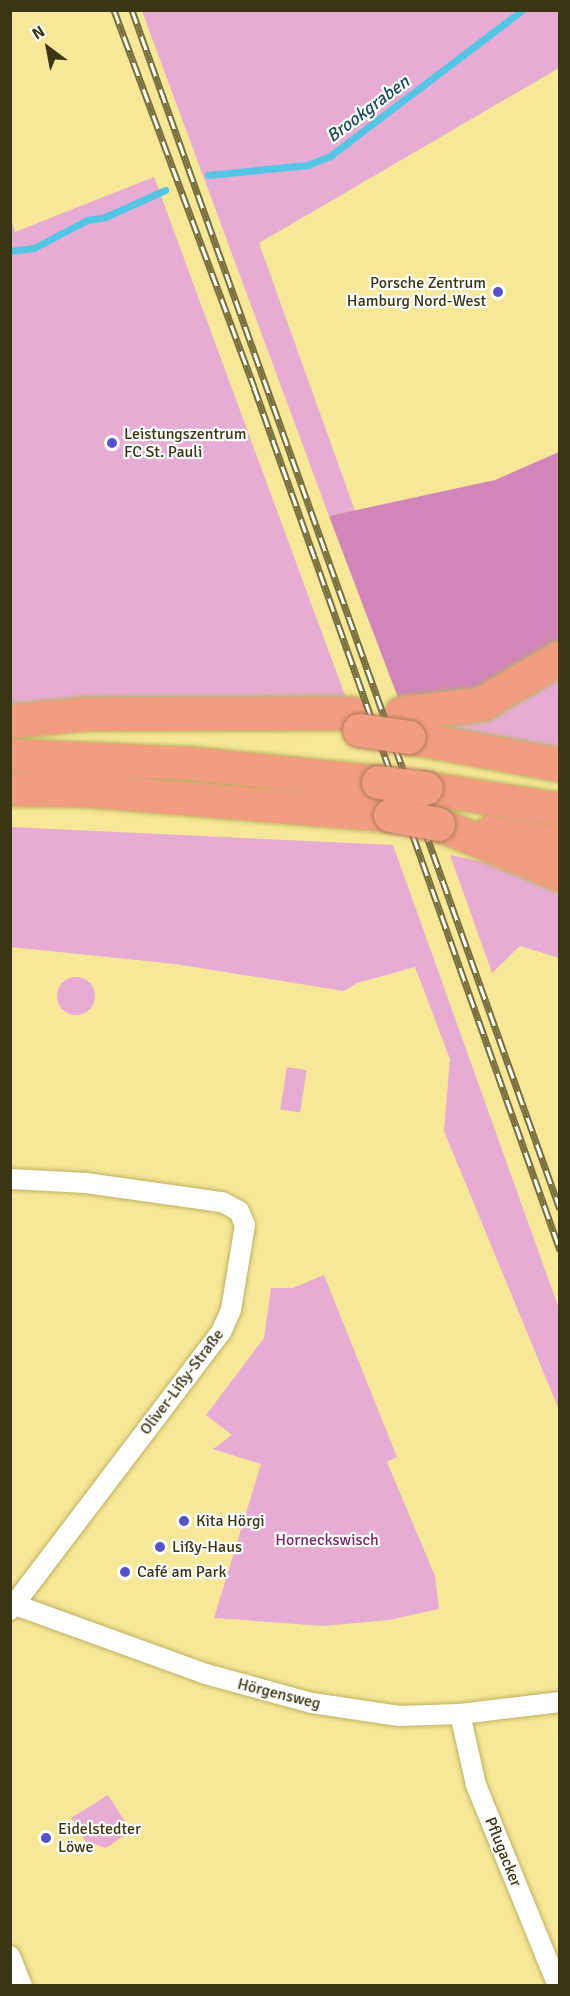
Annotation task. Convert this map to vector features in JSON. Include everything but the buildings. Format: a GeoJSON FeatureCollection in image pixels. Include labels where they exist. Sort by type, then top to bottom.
{"type":"FeatureCollection","features":[{"type":"Feature","properties":{"kind":"highway"},"geometry":{"type":"LineString","coordinates":[[405,725],[481,704],[560,657]]}},
{"type":"Feature","properties":{"kind":"highway"},"geometry":{"type":"LineString","coordinates":[[10,721],[84,714],[197,713],[405,725],[560,765]]}},
{"type":"Feature","properties":{"kind":"highway"},"geometry":{"type":"LineString","coordinates":[[10,755],[189,763],[378,782],[560,809]]}},
{"type":"Feature","properties":{"kind":"highway"},"geometry":{"type":"LineString","coordinates":[[10,789],[86,790],[390,815],[560,843]]}},
{"type":"Feature","properties":{"kind":"highway"},"geometry":{"type":"LineString","coordinates":[[438,824],[560,874]]}},
{"type":"Feature","properties":{"kind":"street","name":"Oliver-Lißy-Straße"},"geometry":{"type":"LineString","coordinates":[[10,1179],[86,1183],[222,1202],[239,1211],[245,1225],[231,1310],[221,1332],[12,1606]]}},
{"type":"Feature","properties":{"kind":"street","name":"Hörgensweg"},"geometry":{"type":"LineString","coordinates":[[12,1606],[203,1673],[312,1703],[399,1716],[460,1714],[560,1702]]}},
{"type":"Feature","properties":{"kind":"street","name":"Pflugacker"},"geometry":{"type":"LineString","coordinates":[[460,1714],[476,1785],[558,1986]]}},
{"type":"Feature","properties":{"kind":"street"},"geometry":{"type":"LineString","coordinates":[[10,1956],[22,1986]]}},
{"type":"Feature","properties":{"kind":"green space"},"geometry":{"type":"Polygon","coordinates":[[[142,11],[559,11],[559,68],[259,243],[355,511],[329,516],[142,11]]]}},
{"type":"Feature","properties":{"kind":"green space","name":"Leistungszentrum FC St. Pauli"},"geometry":{"type":"Polygon","coordinates":[[[154,177],[346,698],[308,696],[299,705],[11,705],[11,218],[15,232],[154,177]]]}},
{"type":"Feature","properties":{"kind":"green space"},"geometry":{"type":"Polygon","coordinates":[[[559,668],[559,751],[434,727],[433,723],[559,668]]]}},
{"type":"Feature","properties":{"kind":"green space"},"geometry":{"type":"Polygon","coordinates":[[[11,827],[393,845],[559,1309],[559,1410],[444,1131],[450,1059],[415,967],[357,983],[344,991],[175,964],[11,947],[11,827]]]}},
{"type":"Feature","properties":{"kind":"green space"},"geometry":{"type":"Polygon","coordinates":[[[450,855],[483,862],[559,891],[559,958],[520,946],[492,973],[450,855]]]}},
{"type":"Feature","properties":{"kind":"green space"},"geometry":{"type":"Polygon","coordinates":[[[76,977],[89,983],[95,996],[89,1009],[76,1015],[63,1009],[57,996],[63,983],[76,977]]]}},
{"type":"Feature","properties":{"kind":"green space"},"geometry":{"type":"Polygon","coordinates":[[[287,1067],[307,1070],[300,1113],[280,1109],[287,1067]]]}},
{"type":"Feature","properties":{"kind":"green space","name":"Horneckswisch"},"geometry":{"type":"Polygon","coordinates":[[[324,1275],[397,1457],[387,1462],[435,1576],[439,1609],[389,1620],[323,1626],[214,1618],[261,1464],[213,1449],[232,1435],[206,1415],[264,1338],[271,1288],[293,1288],[324,1275]]]}},
{"type":"Feature","properties":{"kind":"green space"},"geometry":{"type":"Polygon","coordinates":[[[108,1795],[131,1831],[106,1848],[86,1842],[71,1818],[108,1795]]]}},
{"type":"Feature","properties":{"kind":"shaded area"},"geometry":{"type":"Polygon","coordinates":[[[559,452],[559,642],[482,689],[400,703],[329,516],[495,480],[559,452]]]}},
{"type":"Feature","properties":{"kind":"waterway","name":"Brookgraben"},"geometry":{"type":"LineString","coordinates":[[208,175],[307,165],[330,156],[522,10]]}},
{"type":"Feature","properties":{"kind":"waterway","name":"Brookgraben"},"geometry":{"type":"LineString","coordinates":[[10,251],[34,248],[87,220],[105,217],[165,190]]}},
{"type":"Feature","properties":{"kind":"railway"},"geometry":{"type":"LineString","coordinates":[[114,10],[254,387],[560,1250]]}},
{"type":"Feature","properties":{"kind":"railway"},"geometry":{"type":"LineString","coordinates":[[132,10],[560,1209]]}},
{"type":"Feature","properties":{"kind":"place","name":"Porsche Zentrum Hamburg Nord-West"},"geometry":{"type":"Point","coordinates":[498,292]}},
{"type":"Feature","properties":{"kind":"place","name":"Leistungszentrum FC St. Pauli"},"geometry":{"type":"Point","coordinates":[112,443]}},
{"type":"Feature","properties":{"kind":"place","name":"Kita Hörgi"},"geometry":{"type":"Point","coordinates":[184,1521]}},
{"type":"Feature","properties":{"kind":"place","name":"Lißy-Haus"},"geometry":{"type":"Point","coordinates":[160,1547]}},
{"type":"Feature","properties":{"kind":"place","name":"Café am Park"},"geometry":{"type":"Point","coordinates":[125,1572]}},
{"type":"Feature","properties":{"kind":"place","name":"Eidelstedter Löwe"},"geometry":{"type":"Point","coordinates":[46,1838]}}]}
